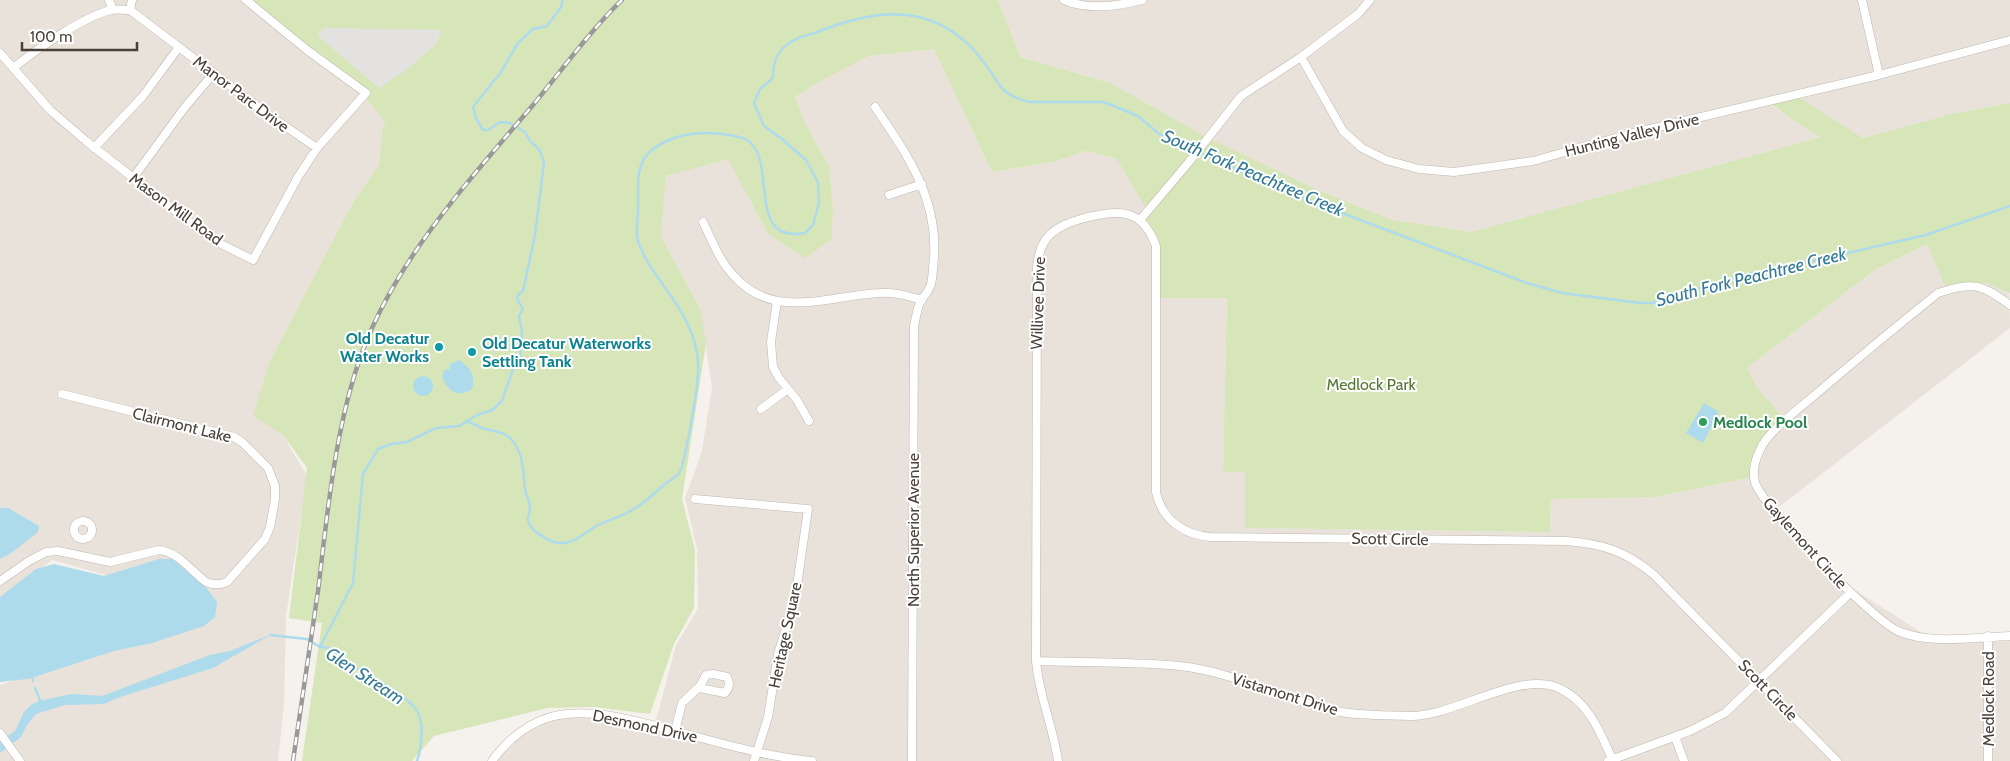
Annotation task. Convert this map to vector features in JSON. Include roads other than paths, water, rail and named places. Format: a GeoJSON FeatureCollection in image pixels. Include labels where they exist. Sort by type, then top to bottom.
{"type":"FeatureCollection","features":[{"type":"Feature","properties":{"kind":"street"},"geometry":{"type":"LineString","coordinates":[[109,0],[113,10]]}},
{"type":"Feature","properties":{"kind":"street"},"geometry":{"type":"LineString","coordinates":[[13,68],[54,39],[100,14],[113,10],[130,10],[132,0]]}},
{"type":"Feature","properties":{"kind":"street","name":"Mason Mill Road"},"geometry":{"type":"LineString","coordinates":[[0,53],[50,110],[94,148],[192,224],[221,244],[253,260],[316,148],[366,93],[307,50],[246,0]]}},
{"type":"Feature","properties":{"kind":"street"},"geometry":{"type":"LineString","coordinates":[[1064,0],[1076,5],[1101,6],[1142,0]]}},
{"type":"Feature","properties":{"kind":"street"},"geometry":{"type":"LineString","coordinates":[[1140,220],[1184,169],[1241,96],[1300,57],[1358,14],[1370,0]]}},
{"type":"Feature","properties":{"kind":"street"},"geometry":{"type":"LineString","coordinates":[[1862,0],[1879,76]]}},
{"type":"Feature","properties":{"kind":"street","name":"Manor Parc Drive"},"geometry":{"type":"LineString","coordinates":[[130,10],[316,148]]}},
{"type":"Feature","properties":{"kind":"street","name":"Hunting Valley Drive"},"geometry":{"type":"LineString","coordinates":[[1300,57],[1343,131],[1362,148],[1386,160],[1418,169],[1454,172],[1533,161],[1633,133],[1879,76],[2010,40]]}},
{"type":"Feature","properties":{"kind":"street"},"geometry":{"type":"LineString","coordinates":[[94,148],[143,96],[179,48]]}},
{"type":"Feature","properties":{"kind":"street"},"geometry":{"type":"LineString","coordinates":[[133,178],[185,107],[214,73]]}},
{"type":"Feature","properties":{"kind":"street","name":"North Superior Avenue"},"geometry":{"type":"LineString","coordinates":[[875,107],[906,151],[922,184],[932,213],[934,249],[931,284],[916,316],[914,337],[912,761]]}},
{"type":"Feature","properties":{"kind":"street"},"geometry":{"type":"LineString","coordinates":[[890,195],[922,184]]}},
{"type":"Feature","properties":{"kind":"street","name":"Willivee Drive"},"geometry":{"type":"LineString","coordinates":[[1058,761],[1040,695],[1036,661],[1036,267],[1039,252],[1048,236],[1063,225],[1117,212],[1131,214],[1140,220]]}},
{"type":"Feature","properties":{"kind":"street","name":"Scott Circle"},"geometry":{"type":"LineString","coordinates":[[1140,220],[1146,225],[1157,254],[1156,492],[1164,512],[1177,526],[1195,535],[1211,537],[1567,541],[1607,547],[1630,556],[1653,574],[1837,761]]}},
{"type":"Feature","properties":{"kind":"street"},"geometry":{"type":"LineString","coordinates":[[702,222],[722,260],[733,275],[754,292],[777,301],[808,303],[880,293],[899,294],[922,300]]}},
{"type":"Feature","properties":{"kind":"street","name":"Gaylemont Circle"},"geometry":{"type":"LineString","coordinates":[[2010,305],[1992,292],[1978,286],[1961,286],[1938,293],[1785,421],[1760,447],[1753,469],[1755,484],[1775,513],[1850,593],[1890,627],[1913,636],[1934,639],[2010,636]]}},
{"type":"Feature","properties":{"kind":"street"},"geometry":{"type":"LineString","coordinates":[[777,301],[772,333],[772,360],[776,372],[809,421]]}},
{"type":"Feature","properties":{"kind":"street"},"geometry":{"type":"LineString","coordinates":[[761,409],[788,389]]}},
{"type":"Feature","properties":{"kind":"street","name":"Clairmont Lake"},"geometry":{"type":"LineString","coordinates":[[0,581],[46,552],[58,551],[79,554],[110,562],[153,551],[165,551],[178,557],[206,582],[222,584],[227,582],[265,539],[270,527],[276,486],[268,468],[242,442],[234,437],[62,394]]}},
{"type":"Feature","properties":{"kind":"street","name":"Heritage Square"},"geometry":{"type":"LineString","coordinates":[[695,498],[808,509],[795,600],[778,654],[771,703],[756,751]]}},
{"type":"Feature","properties":{"kind":"street"},"geometry":{"type":"LineString","coordinates":[[79,554],[80,539]]}},
{"type":"Feature","properties":{"kind":"street"},"geometry":{"type":"LineString","coordinates":[[1610,760],[1703,725],[1726,713],[1850,593]]}},
{"type":"Feature","properties":{"kind":"street","name":"Medlock Road"},"geometry":{"type":"LineString","coordinates":[[1988,636],[1988,761]]}},
{"type":"Feature","properties":{"kind":"street","name":"Vistamont Drive"},"geometry":{"type":"LineString","coordinates":[[1036,661],[1146,664],[1194,668],[1332,710],[1368,715],[1416,716],[1447,709],[1511,688],[1542,684],[1556,687],[1573,696],[1594,720],[1610,760]]}},
{"type":"Feature","properties":{"kind":"street"},"geometry":{"type":"LineString","coordinates":[[675,731],[682,703],[700,686]]}},
{"type":"Feature","properties":{"kind":"street","name":"Desmond Drive"},"geometry":{"type":"LineString","coordinates":[[492,761],[515,736],[534,723],[558,715],[580,713],[608,716],[756,751],[812,761]]}},
{"type":"Feature","properties":{"kind":"street"},"geometry":{"type":"LineString","coordinates":[[0,733],[20,761]]}},
{"type":"Feature","properties":{"kind":"street"},"geometry":{"type":"LineString","coordinates":[[1675,736],[1684,761]]}},
{"type":"Feature","properties":{"kind":"street"},"geometry":{"type":"LineString","coordinates":[[754,761],[756,751]]}},
{"type":"Feature","properties":{"kind":"water"},"geometry":{"type":"Polygon","coordinates":[[[459,360],[469,369],[473,376],[472,389],[462,393],[453,392],[446,385],[442,376],[445,370],[450,369],[450,364],[459,360]]]}},
{"type":"Feature","properties":{"kind":"water"},"geometry":{"type":"Polygon","coordinates":[[[423,376],[430,379],[433,386],[430,393],[423,396],[416,393],[413,386],[416,379],[423,376]]]}},
{"type":"Feature","properties":{"kind":"water","name":"Medlock Pool"},"geometry":{"type":"Polygon","coordinates":[[[1704,403],[1719,412],[1703,443],[1686,433],[1704,403]]]}},
{"type":"Feature","properties":{"kind":"water"},"geometry":{"type":"Polygon","coordinates":[[[0,508],[8,508],[39,526],[38,532],[10,554],[0,559],[0,508]]]}},
{"type":"Feature","properties":{"kind":"water"},"geometry":{"type":"Polygon","coordinates":[[[159,559],[172,559],[205,586],[217,602],[215,617],[204,626],[152,643],[114,651],[28,679],[0,682],[0,597],[36,569],[54,564],[104,576],[159,559]]]}},
{"type":"Feature","properties":{"kind":"water"},"geometry":{"type":"Polygon","coordinates":[[[272,634],[213,668],[120,697],[104,704],[65,705],[36,714],[27,725],[21,737],[0,753],[0,741],[15,731],[24,712],[32,704],[71,694],[102,696],[210,655],[230,651],[272,634]]]}},
{"type":"Feature","properties":{"kind":"waterway"},"geometry":{"type":"LineString","coordinates":[[320,647],[353,583],[363,474],[378,449],[391,444],[407,442],[436,428],[459,426],[477,415],[492,410],[502,401],[514,366],[520,359],[522,332],[519,316],[523,309],[517,299],[518,295],[523,291],[535,235],[544,162],[539,149],[530,141],[525,132],[510,123],[500,122],[488,130],[483,130],[476,118],[473,107],[501,72],[518,43],[533,29],[547,26],[561,7],[563,0]]}},
{"type":"Feature","properties":{"kind":"waterway","name":"South Fork Peachtree Creek"},"geometry":{"type":"LineString","coordinates":[[466,421],[504,434],[515,444],[521,456],[525,489],[530,506],[529,523],[539,534],[558,543],[574,540],[598,525],[630,512],[678,475],[682,467],[691,425],[698,359],[694,339],[681,311],[654,272],[638,241],[638,177],[643,160],[657,146],[682,136],[715,133],[747,140],[756,150],[761,165],[768,214],[775,226],[786,233],[805,233],[813,225],[819,203],[818,183],[806,160],[764,126],[754,103],[760,89],[773,78],[773,69],[778,54],[788,44],[802,37],[852,20],[877,15],[895,14],[912,16],[928,19],[943,26],[971,47],[1001,87],[1012,96],[1030,102],[1104,102],[1138,116],[1159,134],[1269,184],[1527,283],[1562,293],[1652,303],[1743,275],[1926,235],[2010,206]]}},
{"type":"Feature","properties":{"kind":"waterway","name":"South Fork Peachtree Creek"},"geometry":{"type":"LineString","coordinates":[[270,635],[307,639],[320,647]]}},
{"type":"Feature","properties":{"kind":"waterway","name":"Glen Stream"},"geometry":{"type":"LineString","coordinates":[[320,647],[329,648],[356,668],[400,695],[415,708],[420,719],[422,734],[417,761]]}},
{"type":"Feature","properties":{"kind":"waterway"},"geometry":{"type":"LineString","coordinates":[[32,677],[33,681]]}},
{"type":"Feature","properties":{"kind":"waterway"},"geometry":{"type":"LineString","coordinates":[[35,688],[41,703]]}},
{"type":"Feature","properties":{"kind":"railway"},"geometry":{"type":"LineString","coordinates":[[293,761],[318,591],[328,506],[342,422],[357,367],[371,330],[409,261],[456,196],[587,38],[622,0]]}},
{"type":"Feature","properties":{"kind":"place","name":"Old Decatur Water Works"},"geometry":{"type":"Point","coordinates":[439,347]}},
{"type":"Feature","properties":{"kind":"place","name":"Old Decatur Waterworks Settling Tank"},"geometry":{"type":"Point","coordinates":[472,352]}},
{"type":"Feature","properties":{"kind":"place","name":"Medlock Pool"},"geometry":{"type":"Point","coordinates":[1703,422]}},
{"type":"Feature","properties":{"kind":"park label","name":"Medlock Park"},"geometry":{"type":"Point","coordinates":[1371,384]}}]}
